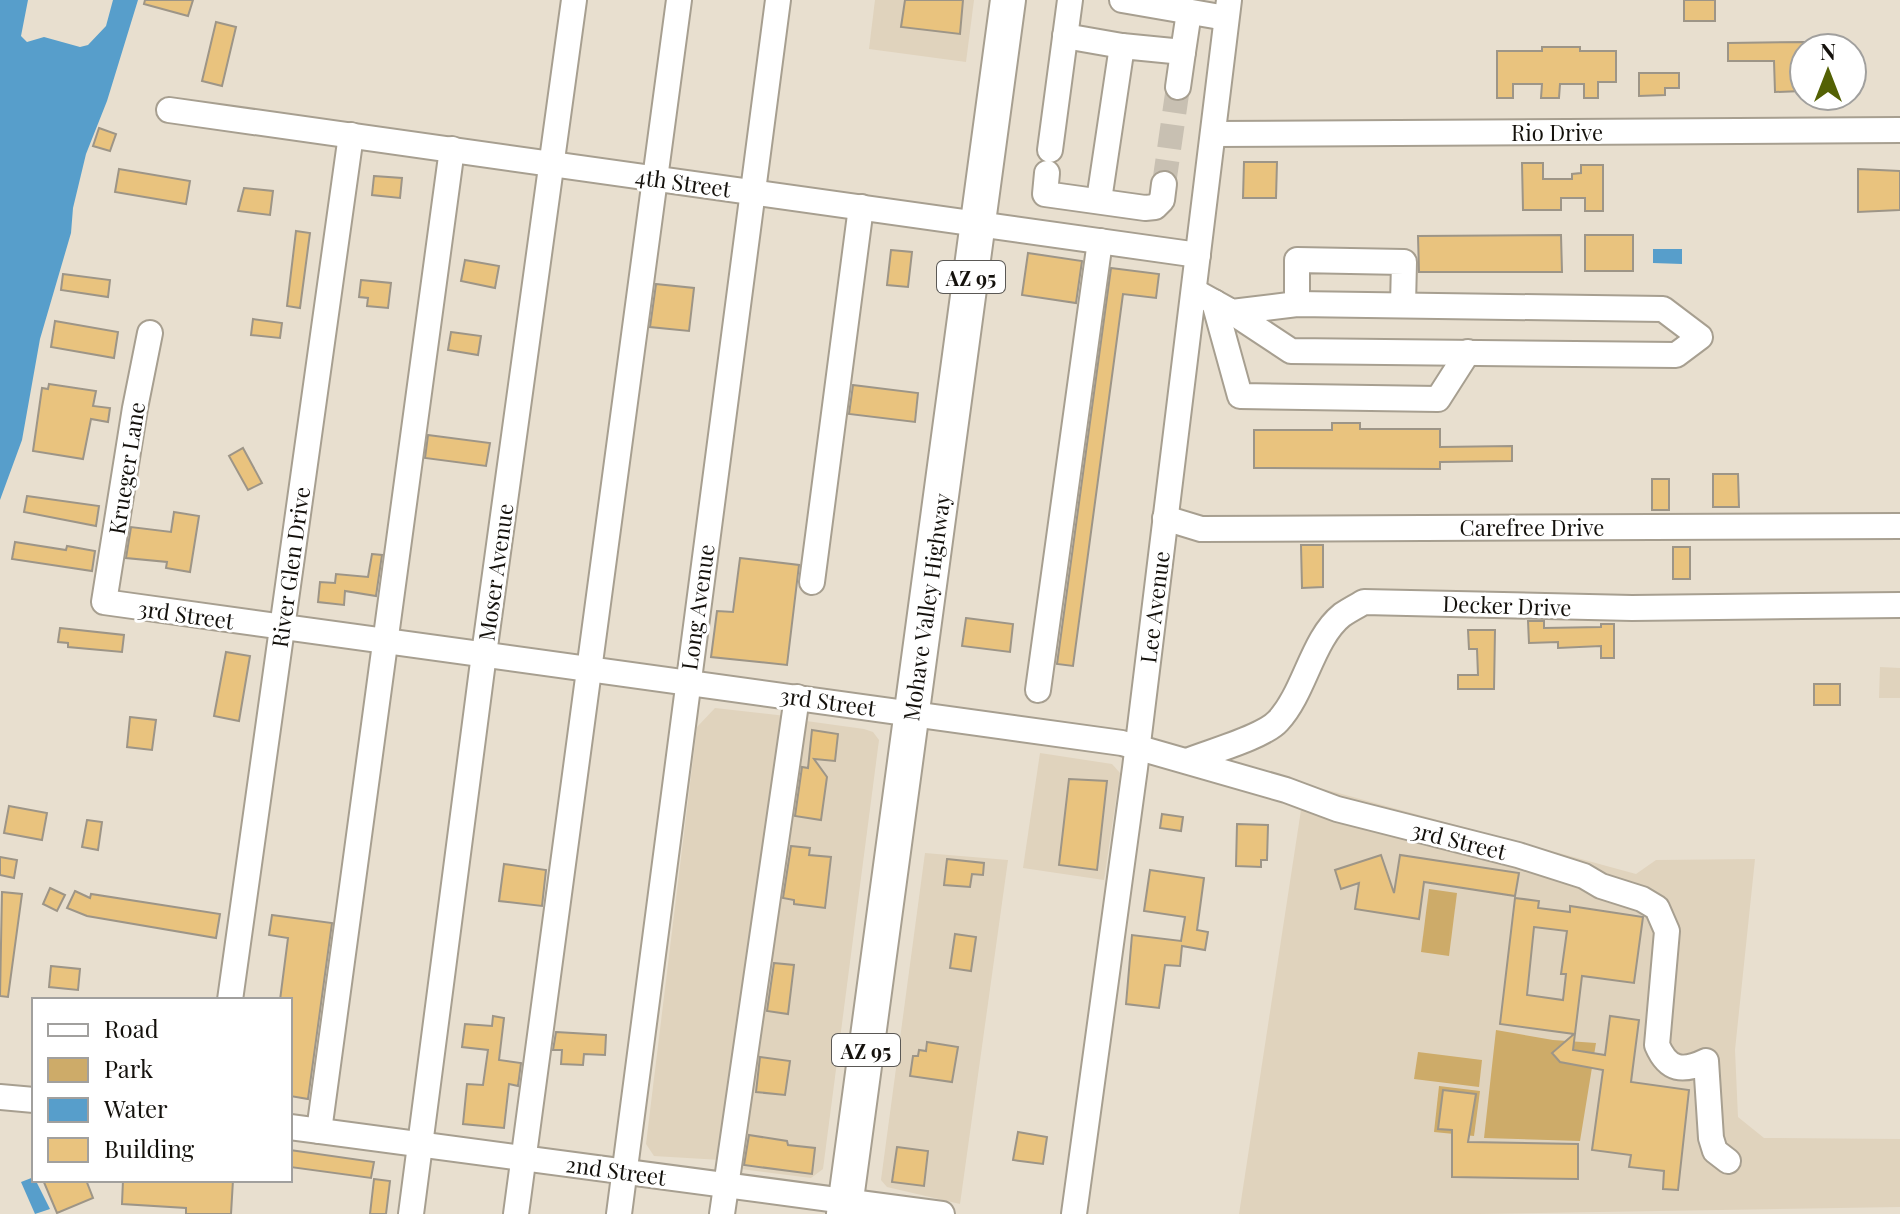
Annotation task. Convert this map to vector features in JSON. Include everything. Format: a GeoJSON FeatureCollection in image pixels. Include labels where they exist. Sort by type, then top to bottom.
{"type":"FeatureCollection","features":[{"type":"Feature","properties":{"kind":"highway","name":"Mohave Valley Highway"},"geometry":{"type":"LineString","coordinates":[[845,1207],[1008,0]]}},
{"type":"Feature","properties":{"kind":"street","name":"Moser Avenue"},"geometry":{"type":"LineString","coordinates":[[411,1214],[574,0]]}},
{"type":"Feature","properties":{"kind":"street"},"geometry":{"type":"LineString","coordinates":[[516,1214],[679,0]]}},
{"type":"Feature","properties":{"kind":"street","name":"Long Avenue"},"geometry":{"type":"LineString","coordinates":[[619,1214],[778,0]]}},
{"type":"Feature","properties":{"kind":"street"},"geometry":{"type":"LineString","coordinates":[[1070,0],[1045,194],[1145,208],[1155,207],[1162,200],[1164,184]]}},
{"type":"Feature","properties":{"kind":"street"},"geometry":{"type":"LineString","coordinates":[[1122,0],[1189,12],[1228,9]]}},
{"type":"Feature","properties":{"kind":"street","name":"Lee Avenue"},"geometry":{"type":"LineString","coordinates":[[1074,1214],[1165,518],[1213,301],[1198,255],[1228,9]]}},
{"type":"Feature","properties":{"kind":"street"},"geometry":{"type":"LineString","coordinates":[[1178,87],[1189,12]]}},
{"type":"Feature","properties":{"kind":"street"},"geometry":{"type":"LineString","coordinates":[[1065,36],[1183,52]]}},
{"type":"Feature","properties":{"kind":"street"},"geometry":{"type":"LineString","coordinates":[[1099,200],[1122,46]]}},
{"type":"Feature","properties":{"kind":"street","name":"4th Street"},"geometry":{"type":"LineString","coordinates":[[169,110],[1198,255]]}},
{"type":"Feature","properties":{"kind":"street","name":"Rio Drive"},"geometry":{"type":"LineString","coordinates":[[1213,134],[1900,130]]}},
{"type":"Feature","properties":{"kind":"street","name":"River Glen Drive"},"geometry":{"type":"LineString","coordinates":[[230,998],[351,135]]}},
{"type":"Feature","properties":{"kind":"street"},"geometry":{"type":"LineString","coordinates":[[319,1131],[452,149]]}},
{"type":"Feature","properties":{"kind":"street"},"geometry":{"type":"LineString","coordinates":[[812,582],[861,207]]}},
{"type":"Feature","properties":{"kind":"street"},"geometry":{"type":"LineString","coordinates":[[1038,690],[1100,241]]}},
{"type":"Feature","properties":{"kind":"street"},"geometry":{"type":"LineString","coordinates":[[1297,304],[1297,260],[1404,262],[1403,305]]}},
{"type":"Feature","properties":{"kind":"street"},"geometry":{"type":"LineString","coordinates":[[1213,301],[1663,309],[1700,337],[1676,355],[1291,351],[1213,301]]}},
{"type":"Feature","properties":{"kind":"street"},"geometry":{"type":"LineString","coordinates":[[1213,301],[1240,396],[1438,399],[1468,352]]}},
{"type":"Feature","properties":{"kind":"street","name":"Krueger Lane"},"geometry":{"type":"LineString","coordinates":[[104,602],[150,333]]}},
{"type":"Feature","properties":{"kind":"street","name":"Carefree Drive"},"geometry":{"type":"LineString","coordinates":[[1165,518],[1201,529],[1900,526]]}},
{"type":"Feature","properties":{"kind":"street","name":"3rd Street"},"geometry":{"type":"LineString","coordinates":[[104,602],[1122,743],[1286,790],[1337,809],[1518,855],[1584,876],[1601,886],[1642,899],[1657,908],[1664,921],[1667,931],[1657,1045],[1669,1063],[1682,1069],[1706,1061],[1711,1138],[1715,1151],[1728,1161]]}},
{"type":"Feature","properties":{"kind":"street","name":"Decker Drive"},"geometry":{"type":"LineString","coordinates":[[1187,761],[1267,730],[1279,721],[1302,685],[1334,623],[1364,602],[1632,608],[1900,605]]}},
{"type":"Feature","properties":{"kind":"street"},"geometry":{"type":"LineString","coordinates":[[722,1214],[797,697]]}},
{"type":"Feature","properties":{"kind":"street"},"geometry":{"type":"LineString","coordinates":[[0,1097],[32,1100]]}},
{"type":"Feature","properties":{"kind":"street","name":"2nd Street"},"geometry":{"type":"LineString","coordinates":[[292,1127],[725,1185],[845,1207],[942,1214]]}},
{"type":"Feature","properties":{"kind":"shaded area"},"geometry":{"type":"Polygon","coordinates":[[[875,0],[974,0],[966,62],[869,49],[875,0]]]}},
{"type":"Feature","properties":{"kind":"shaded area"},"geometry":{"type":"Polygon","coordinates":[[[1880,667],[1900,668],[1900,698],[1879,698],[1880,667]]]}},
{"type":"Feature","properties":{"kind":"shaded area"},"geometry":{"type":"Polygon","coordinates":[[[715,708],[786,716],[721,1160],[654,1156],[646,1144],[697,727],[715,708]]]}},
{"type":"Feature","properties":{"kind":"shaded area"},"geometry":{"type":"Polygon","coordinates":[[[799,720],[864,729],[873,732],[879,740],[823,1169],[811,1178],[733,1168],[799,720]]]}},
{"type":"Feature","properties":{"kind":"shaded area"},"geometry":{"type":"Polygon","coordinates":[[[1040,753],[1112,764],[1120,773],[1104,880],[1023,868],[1040,753]]]}},
{"type":"Feature","properties":{"kind":"shaded area"},"geometry":{"type":"Polygon","coordinates":[[[1305,784],[1636,874],[1656,860],[1755,859],[1735,1050],[1738,1117],[1764,1138],[1900,1139],[1900,1207],[1479,1214],[1239,1214],[1305,784]]]}},
{"type":"Feature","properties":{"kind":"shaded area"},"geometry":{"type":"Polygon","coordinates":[[[925,853],[1008,860],[960,1204],[887,1187],[881,1180],[925,853]]]}},
{"type":"Feature","properties":{"kind":"green space"},"geometry":{"type":"Polygon","coordinates":[[[1429,889],[1457,893],[1449,956],[1421,952],[1429,889]]]}},
{"type":"Feature","properties":{"kind":"green space"},"geometry":{"type":"Polygon","coordinates":[[[1496,1030],[1553,1040],[1596,1043],[1580,1141],[1484,1138],[1496,1030]]]}},
{"type":"Feature","properties":{"kind":"green space"},"geometry":{"type":"Polygon","coordinates":[[[1418,1052],[1482,1060],[1479,1087],[1414,1079],[1418,1052]]]}},
{"type":"Feature","properties":{"kind":"green space"},"geometry":{"type":"Polygon","coordinates":[[[1439,1086],[1480,1091],[1474,1136],[1434,1132],[1439,1086]]]}},
{"type":"Feature","properties":{"kind":"water"},"geometry":{"type":"Polygon","coordinates":[[[0,0],[28,0],[21,36],[27,42],[44,37],[80,47],[88,45],[106,26],[113,0],[138,0],[107,101],[86,154],[73,208],[71,233],[40,339],[22,440],[0,500],[0,0]]]}},
{"type":"Feature","properties":{"kind":"water"},"geometry":{"type":"Polygon","coordinates":[[[1653,249],[1682,249],[1682,264],[1653,263],[1653,249]]]}},
{"type":"Feature","properties":{"kind":"water"},"geometry":{"type":"Polygon","coordinates":[[[32,1178],[50,1209],[35,1214],[21,1182],[32,1178]]]}},
{"type":"Feature","properties":{"kind":"building"},"geometry":{"type":"Polygon","coordinates":[[[145,0],[193,0],[188,16],[144,4],[145,0]]]}},
{"type":"Feature","properties":{"kind":"building"},"geometry":{"type":"Polygon","coordinates":[[[905,0],[963,0],[960,34],[901,27],[905,0]]]}},
{"type":"Feature","properties":{"kind":"building"},"geometry":{"type":"Polygon","coordinates":[[[1684,0],[1715,0],[1715,21],[1684,21],[1684,0]]]}},
{"type":"Feature","properties":{"kind":"building"},"geometry":{"type":"Polygon","coordinates":[[[216,22],[236,27],[222,86],[202,81],[216,22]]]}},
{"type":"Feature","properties":{"kind":"building"},"geometry":{"type":"Polygon","coordinates":[[[1788,42],[1788,92],[1775,92],[1774,61],[1728,61],[1728,43],[1788,42]]]}},
{"type":"Feature","properties":{"kind":"building"},"geometry":{"type":"Polygon","coordinates":[[[1542,47],[1616,51],[1616,82],[1598,82],[1598,98],[1584,98],[1584,84],[1560,84],[1559,98],[1541,98],[1542,84],[1513,84],[1513,98],[1497,98],[1497,51],[1542,51],[1542,47]]]}},
{"type":"Feature","properties":{"kind":"building"},"geometry":{"type":"Polygon","coordinates":[[[1639,73],[1679,73],[1679,88],[1665,88],[1665,95],[1639,96],[1639,73]]]}},
{"type":"Feature","properties":{"kind":"building"},"geometry":{"type":"Polygon","coordinates":[[[99,128],[116,134],[110,151],[93,146],[99,128]]]}},
{"type":"Feature","properties":{"kind":"building"},"geometry":{"type":"Polygon","coordinates":[[[1244,162],[1277,162],[1276,198],[1243,198],[1244,162]]]}},
{"type":"Feature","properties":{"kind":"building"},"geometry":{"type":"Polygon","coordinates":[[[1522,163],[1543,163],[1543,179],[1572,179],[1572,174],[1581,173],[1581,165],[1603,165],[1603,211],[1585,211],[1585,198],[1561,198],[1561,210],[1523,210],[1522,163]]]}},
{"type":"Feature","properties":{"kind":"building"},"geometry":{"type":"Polygon","coordinates":[[[119,169],[190,181],[186,204],[115,192],[119,169]]]}},
{"type":"Feature","properties":{"kind":"building"},"geometry":{"type":"Polygon","coordinates":[[[1858,169],[1900,171],[1900,210],[1858,212],[1858,169]]]}},
{"type":"Feature","properties":{"kind":"building"},"geometry":{"type":"Polygon","coordinates":[[[374,176],[402,178],[400,198],[372,195],[374,176]]]}},
{"type":"Feature","properties":{"kind":"building"},"geometry":{"type":"Polygon","coordinates":[[[244,188],[273,191],[270,215],[238,211],[244,188]]]}},
{"type":"Feature","properties":{"kind":"building"},"geometry":{"type":"Polygon","coordinates":[[[296,231],[310,233],[300,308],[287,306],[296,231]]]}},
{"type":"Feature","properties":{"kind":"building"},"geometry":{"type":"Polygon","coordinates":[[[1561,235],[1562,272],[1419,272],[1418,236],[1561,235]]]}},
{"type":"Feature","properties":{"kind":"building"},"geometry":{"type":"Polygon","coordinates":[[[1585,235],[1633,235],[1633,271],[1585,271],[1585,235]]]}},
{"type":"Feature","properties":{"kind":"building"},"geometry":{"type":"Polygon","coordinates":[[[891,250],[912,252],[908,287],[887,285],[891,250]]]}},
{"type":"Feature","properties":{"kind":"building"},"geometry":{"type":"Polygon","coordinates":[[[1028,253],[1082,261],[1076,303],[1022,295],[1028,253]]]}},
{"type":"Feature","properties":{"kind":"building"},"geometry":{"type":"Polygon","coordinates":[[[465,260],[499,266],[495,288],[461,281],[465,260]]]}},
{"type":"Feature","properties":{"kind":"building"},"geometry":{"type":"Polygon","coordinates":[[[1111,268],[1159,274],[1156,298],[1123,294],[1073,666],[1057,664],[1111,268]]]}},
{"type":"Feature","properties":{"kind":"building"},"geometry":{"type":"Polygon","coordinates":[[[63,274],[110,280],[108,297],[61,290],[63,274]]]}},
{"type":"Feature","properties":{"kind":"building"},"geometry":{"type":"Polygon","coordinates":[[[361,280],[391,283],[388,308],[367,306],[368,298],[359,297],[361,280]]]}},
{"type":"Feature","properties":{"kind":"building"},"geometry":{"type":"Polygon","coordinates":[[[656,284],[694,288],[689,331],[650,327],[656,284]]]}},
{"type":"Feature","properties":{"kind":"building"},"geometry":{"type":"Polygon","coordinates":[[[253,319],[282,323],[280,338],[251,335],[253,319]]]}},
{"type":"Feature","properties":{"kind":"building"},"geometry":{"type":"Polygon","coordinates":[[[55,321],[118,332],[114,358],[51,347],[55,321]]]}},
{"type":"Feature","properties":{"kind":"building"},"geometry":{"type":"Polygon","coordinates":[[[451,332],[481,336],[478,355],[448,350],[451,332]]]}},
{"type":"Feature","properties":{"kind":"building"},"geometry":{"type":"Polygon","coordinates":[[[49,384],[96,391],[93,406],[110,408],[108,422],[91,419],[83,459],[33,451],[42,388],[48,389],[49,384]]]}},
{"type":"Feature","properties":{"kind":"building"},"geometry":{"type":"Polygon","coordinates":[[[853,385],[918,393],[915,422],[849,414],[853,385]]]}},
{"type":"Feature","properties":{"kind":"building"},"geometry":{"type":"Polygon","coordinates":[[[1332,423],[1360,423],[1360,429],[1440,429],[1440,447],[1512,446],[1512,461],[1440,462],[1440,469],[1254,468],[1254,430],[1332,430],[1332,423]]]}},
{"type":"Feature","properties":{"kind":"building"},"geometry":{"type":"Polygon","coordinates":[[[428,435],[490,443],[486,466],[425,458],[428,435]]]}},
{"type":"Feature","properties":{"kind":"building"},"geometry":{"type":"Polygon","coordinates":[[[243,448],[262,483],[248,490],[229,456],[243,448]]]}},
{"type":"Feature","properties":{"kind":"building"},"geometry":{"type":"Polygon","coordinates":[[[1713,474],[1738,474],[1739,507],[1713,507],[1713,474]]]}},
{"type":"Feature","properties":{"kind":"building"},"geometry":{"type":"Polygon","coordinates":[[[1652,479],[1669,479],[1669,510],[1652,510],[1652,479]]]}},
{"type":"Feature","properties":{"kind":"building"},"geometry":{"type":"Polygon","coordinates":[[[27,496],[99,506],[96,526],[24,512],[27,496]]]}},
{"type":"Feature","properties":{"kind":"building"},"geometry":{"type":"Polygon","coordinates":[[[174,512],[199,516],[190,572],[166,568],[167,562],[126,558],[131,527],[171,532],[174,512]]]}},
{"type":"Feature","properties":{"kind":"building"},"geometry":{"type":"Polygon","coordinates":[[[15,542],[95,551],[92,571],[12,559],[15,542]]]}},
{"type":"Feature","properties":{"kind":"building"},"geometry":{"type":"Polygon","coordinates":[[[1301,545],[1323,545],[1323,587],[1302,588],[1301,545]]]}},
{"type":"Feature","properties":{"kind":"building"},"geometry":{"type":"Polygon","coordinates":[[[1673,547],[1690,547],[1690,579],[1673,579],[1673,547]]]}},
{"type":"Feature","properties":{"kind":"building"},"geometry":{"type":"Polygon","coordinates":[[[372,554],[382,555],[376,596],[345,591],[344,605],[318,602],[320,582],[335,583],[336,574],[368,577],[372,554]]]}},
{"type":"Feature","properties":{"kind":"building"},"geometry":{"type":"Polygon","coordinates":[[[740,558],[799,565],[787,665],[711,657],[717,611],[733,612],[740,558]]]}},
{"type":"Feature","properties":{"kind":"building"},"geometry":{"type":"Polygon","coordinates":[[[966,618],[1013,624],[1010,652],[962,646],[966,618]]]}},
{"type":"Feature","properties":{"kind":"building"},"geometry":{"type":"Polygon","coordinates":[[[1528,621],[1544,621],[1544,628],[1614,624],[1614,658],[1601,658],[1601,646],[1558,648],[1558,642],[1529,643],[1528,621]]]}},
{"type":"Feature","properties":{"kind":"building"},"geometry":{"type":"Polygon","coordinates":[[[60,628],[124,635],[122,652],[68,647],[68,643],[58,642],[60,628]]]}},
{"type":"Feature","properties":{"kind":"building"},"geometry":{"type":"Polygon","coordinates":[[[1468,630],[1495,630],[1494,689],[1458,689],[1458,675],[1478,675],[1477,649],[1469,649],[1468,630]]]}},
{"type":"Feature","properties":{"kind":"building"},"geometry":{"type":"Polygon","coordinates":[[[226,652],[250,656],[239,721],[214,716],[226,652]]]}},
{"type":"Feature","properties":{"kind":"building"},"geometry":{"type":"Polygon","coordinates":[[[1814,684],[1840,684],[1840,705],[1814,705],[1814,684]]]}},
{"type":"Feature","properties":{"kind":"building"},"geometry":{"type":"Polygon","coordinates":[[[130,717],[156,720],[152,750],[127,747],[130,717]]]}},
{"type":"Feature","properties":{"kind":"building"},"geometry":{"type":"Polygon","coordinates":[[[812,730],[838,734],[835,761],[814,759],[827,777],[821,820],[795,816],[802,767],[808,768],[812,730]]]}},
{"type":"Feature","properties":{"kind":"building"},"geometry":{"type":"Polygon","coordinates":[[[1069,779],[1107,781],[1097,870],[1059,865],[1069,779]]]}},
{"type":"Feature","properties":{"kind":"building"},"geometry":{"type":"Polygon","coordinates":[[[9,806],[47,813],[42,840],[4,833],[9,806]]]}},
{"type":"Feature","properties":{"kind":"building"},"geometry":{"type":"Polygon","coordinates":[[[1162,814],[1183,817],[1181,831],[1160,828],[1162,814]]]}},
{"type":"Feature","properties":{"kind":"building"},"geometry":{"type":"Polygon","coordinates":[[[87,820],[102,822],[98,850],[82,847],[87,820]]]}},
{"type":"Feature","properties":{"kind":"building"},"geometry":{"type":"Polygon","coordinates":[[[1237,824],[1268,825],[1267,860],[1261,860],[1261,867],[1236,866],[1237,824]]]}},
{"type":"Feature","properties":{"kind":"building"},"geometry":{"type":"Polygon","coordinates":[[[791,846],[810,848],[809,855],[831,857],[825,908],[794,904],[794,900],[783,898],[791,846]]]}},
{"type":"Feature","properties":{"kind":"building"},"geometry":{"type":"Polygon","coordinates":[[[1381,855],[1394,893],[1400,855],[1519,873],[1515,896],[1424,882],[1419,919],[1355,909],[1359,883],[1341,889],[1335,870],[1381,855]]]}},
{"type":"Feature","properties":{"kind":"building"},"geometry":{"type":"Polygon","coordinates":[[[0,857],[17,860],[14,878],[0,875],[0,857]]]}},
{"type":"Feature","properties":{"kind":"building"},"geometry":{"type":"Polygon","coordinates":[[[947,859],[984,863],[983,875],[972,874],[970,887],[944,885],[947,859]]]}},
{"type":"Feature","properties":{"kind":"building"},"geometry":{"type":"Polygon","coordinates":[[[504,864],[546,870],[542,906],[499,901],[504,864]]]}},
{"type":"Feature","properties":{"kind":"building"},"geometry":{"type":"Polygon","coordinates":[[[1150,870],[1204,878],[1197,930],[1208,932],[1205,950],[1182,946],[1180,966],[1165,965],[1159,1008],[1126,1004],[1132,935],[1181,941],[1185,917],[1144,911],[1150,870]]]}},
{"type":"Feature","properties":{"kind":"building"},"geometry":{"type":"Polygon","coordinates":[[[50,888],[65,895],[57,911],[43,904],[50,888]]]}},
{"type":"Feature","properties":{"kind":"building"},"geometry":{"type":"Polygon","coordinates":[[[75,891],[90,898],[91,894],[220,914],[216,938],[87,916],[67,908],[75,891]]]}},
{"type":"Feature","properties":{"kind":"building"},"geometry":{"type":"Polygon","coordinates":[[[2,892],[22,894],[8,997],[0,996],[2,892]]]}},
{"type":"Feature","properties":{"kind":"building"},"geometry":{"type":"Polygon","coordinates":[[[1515,898],[1539,901],[1538,908],[1570,912],[1570,906],[1643,917],[1634,983],[1582,976],[1573,1050],[1605,1055],[1610,1016],[1639,1020],[1631,1082],[1689,1090],[1678,1190],[1663,1189],[1664,1171],[1629,1167],[1631,1155],[1592,1150],[1603,1070],[1560,1062],[1552,1053],[1574,1034],[1500,1024],[1515,898]],[[1534,927],[1527,995],[1563,1000],[1566,974],[1561,974],[1567,931],[1534,927]]]}},
{"type":"Feature","properties":{"kind":"building"},"geometry":{"type":"Polygon","coordinates":[[[272,915],[332,923],[308,1099],[292,1096],[292,998],[280,998],[288,938],[269,935],[272,915]]]}},
{"type":"Feature","properties":{"kind":"building"},"geometry":{"type":"Polygon","coordinates":[[[955,934],[976,937],[971,971],[950,968],[955,934]]]}},
{"type":"Feature","properties":{"kind":"building"},"geometry":{"type":"Polygon","coordinates":[[[774,963],[794,965],[788,1014],[767,1011],[774,963]]]}},
{"type":"Feature","properties":{"kind":"building"},"geometry":{"type":"Polygon","coordinates":[[[51,966],[80,969],[78,990],[49,987],[51,966]]]}},
{"type":"Feature","properties":{"kind":"building"},"geometry":{"type":"Polygon","coordinates":[[[493,1016],[504,1018],[499,1060],[521,1063],[518,1086],[509,1084],[504,1128],[463,1124],[467,1084],[483,1085],[488,1050],[462,1047],[465,1024],[492,1026],[493,1016]]]}},
{"type":"Feature","properties":{"kind":"building"},"geometry":{"type":"Polygon","coordinates":[[[556,1032],[606,1035],[605,1055],[584,1054],[583,1065],[561,1064],[562,1050],[553,1050],[556,1032]]]}},
{"type":"Feature","properties":{"kind":"building"},"geometry":{"type":"Polygon","coordinates":[[[927,1042],[958,1047],[952,1082],[910,1076],[913,1056],[918,1056],[919,1050],[926,1051],[927,1042]]]}},
{"type":"Feature","properties":{"kind":"building"},"geometry":{"type":"Polygon","coordinates":[[[760,1057],[790,1061],[785,1095],[756,1092],[760,1057]]]}},
{"type":"Feature","properties":{"kind":"building"},"geometry":{"type":"Polygon","coordinates":[[[1443,1090],[1476,1094],[1468,1142],[1578,1144],[1578,1179],[1452,1177],[1452,1130],[1438,1129],[1443,1090]]]}},
{"type":"Feature","properties":{"kind":"building"},"geometry":{"type":"Polygon","coordinates":[[[1018,1132],[1047,1137],[1043,1164],[1013,1160],[1018,1132]]]}},
{"type":"Feature","properties":{"kind":"building"},"geometry":{"type":"Polygon","coordinates":[[[749,1135],[815,1148],[812,1174],[744,1165],[749,1135]]]}},
{"type":"Feature","properties":{"kind":"building"},"geometry":{"type":"Polygon","coordinates":[[[897,1147],[928,1151],[924,1186],[892,1182],[897,1147]]]}},
{"type":"Feature","properties":{"kind":"building"},"geometry":{"type":"Polygon","coordinates":[[[292,1150],[374,1162],[371,1178],[292,1167],[292,1150]]]}},
{"type":"Feature","properties":{"kind":"building"},"geometry":{"type":"Polygon","coordinates":[[[374,1179],[390,1181],[386,1214],[370,1214],[374,1179]]]}},
{"type":"Feature","properties":{"kind":"building"},"geometry":{"type":"Polygon","coordinates":[[[44,1182],[87,1182],[93,1198],[57,1213],[44,1182]]]}},
{"type":"Feature","properties":{"kind":"building"},"geometry":{"type":"Polygon","coordinates":[[[123,1182],[233,1182],[231,1214],[186,1214],[186,1208],[122,1204],[123,1182]]]}},
{"type":"Feature","properties":{"kind":"tunnel"},"geometry":{"type":"LineString","coordinates":[[1164,184],[1178,87]]}}]}
